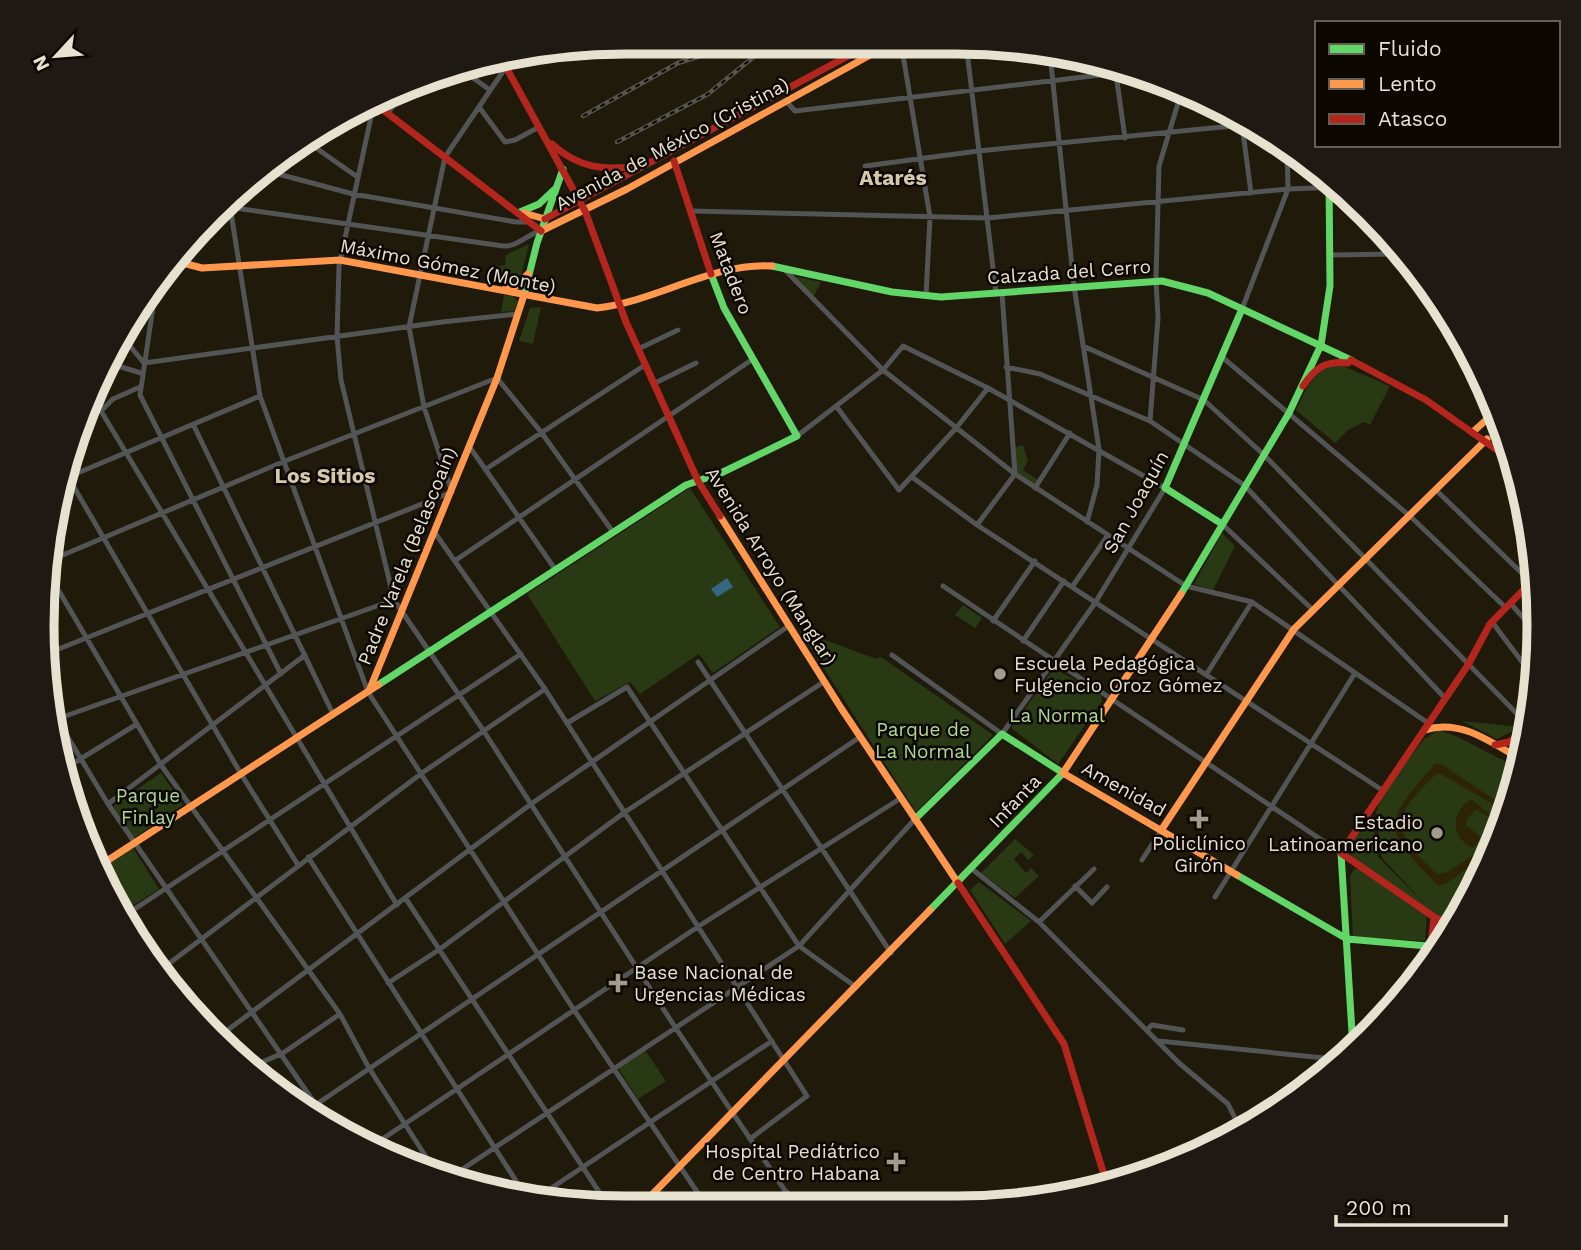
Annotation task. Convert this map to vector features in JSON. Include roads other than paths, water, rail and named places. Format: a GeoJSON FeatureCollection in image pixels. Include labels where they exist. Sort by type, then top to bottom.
{"type":"FeatureCollection","features":[{"type":"Feature","properties":{"kind":"main road","name":"Avenida de México (Cristina)"},"geometry":{"type":"LineString","coordinates":[[545,219],[852,54]]}},
{"type":"Feature","properties":{"kind":"main road","name":"Avenida de México (Cristina)"},"geometry":{"type":"LineString","coordinates":[[541,232],[585,211],[872,54]]}},
{"type":"Feature","properties":{"kind":"main road","name":"Avenida Arroyo (Manglar)"},"geometry":{"type":"LineString","coordinates":[[506,67],[585,211],[638,349],[698,481],[860,737],[1064,1044],[1104,1176]]}},
{"type":"Feature","properties":{"kind":"main road"},"geometry":{"type":"LineString","coordinates":[[381,109],[520,212],[528,223],[541,232]]}},
{"type":"Feature","properties":{"kind":"main road"},"geometry":{"type":"LineString","coordinates":[[541,129],[563,154],[587,168],[605,171],[649,164]]}},
{"type":"Feature","properties":{"kind":"main road"},"geometry":{"type":"LineString","coordinates":[[664,157],[674,161]]}},
{"type":"Feature","properties":{"kind":"main road","name":"Matadero"},"geometry":{"type":"LineString","coordinates":[[674,161],[724,308],[797,436]]}},
{"type":"Feature","properties":{"kind":"main road","name":"Padre Varela (Belascoaín)"},"geometry":{"type":"LineString","coordinates":[[106,861],[368,692],[497,378],[545,219],[563,169]]}},
{"type":"Feature","properties":{"kind":"main road"},"geometry":{"type":"LineString","coordinates":[[520,212],[539,204],[556,187]]}},
{"type":"Feature","properties":{"kind":"main road","name":"Infanta"},"geometry":{"type":"LineString","coordinates":[[651,1196],[891,953],[1063,773],[1186,586],[1303,386],[1321,345],[1331,255],[1329,194]]}},
{"type":"Feature","properties":{"kind":"main road"},"geometry":{"type":"LineString","coordinates":[[520,212],[545,219]]}},
{"type":"Feature","properties":{"kind":"main road","name":"Máximo Gómez (Monte)"},"geometry":{"type":"LineString","coordinates":[[184,264],[197,268],[340,260],[590,308],[620,305],[711,274]]}},
{"type":"Feature","properties":{"kind":"main road","name":"Calzada del Cerro"},"geometry":{"type":"LineString","coordinates":[[711,274],[749,266],[784,269],[880,291],[926,296],[1156,280],[1193,288],[1366,368],[1475,430],[1498,448]]}},
{"type":"Feature","properties":{"kind":"main road"},"geometry":{"type":"LineString","coordinates":[[498,290],[516,286],[528,274]]}},
{"type":"Feature","properties":{"kind":"main road","name":"San Joaquín"},"geometry":{"type":"LineString","coordinates":[[1165,488],[1242,309]]}},
{"type":"Feature","properties":{"kind":"main road"},"geometry":{"type":"LineString","coordinates":[[1303,386],[1316,368],[1331,361],[1366,368]]}},
{"type":"Feature","properties":{"kind":"main road"},"geometry":{"type":"LineString","coordinates":[[1475,430],[1487,419]]}},
{"type":"Feature","properties":{"kind":"main road"},"geometry":{"type":"LineString","coordinates":[[368,692],[685,485],[721,473],[797,436]]}},
{"type":"Feature","properties":{"kind":"main road"},"geometry":{"type":"LineString","coordinates":[[1162,829],[1294,629],[1341,586],[1487,439]]}},
{"type":"Feature","properties":{"kind":"main road"},"geometry":{"type":"LineString","coordinates":[[1165,488],[1222,524]]}},
{"type":"Feature","properties":{"kind":"main road"},"geometry":{"type":"LineString","coordinates":[[1352,1035],[1341,853],[1422,733],[1432,724],[1444,697],[1468,664],[1492,622],[1526,589]]}},
{"type":"Feature","properties":{"kind":"main road"},"geometry":{"type":"LineString","coordinates":[[1432,724],[1453,726],[1511,755]]}},
{"type":"Feature","properties":{"kind":"main road","name":"San Joaquín"},"geometry":{"type":"LineString","coordinates":[[915,819],[1002,734]]}},
{"type":"Feature","properties":{"kind":"main road","name":"Amenidad"},"geometry":{"type":"LineString","coordinates":[[1002,734],[1329,931],[1347,939],[1428,945]]}},
{"type":"Feature","properties":{"kind":"main road"},"geometry":{"type":"LineString","coordinates":[[1494,746],[1516,737]]}},
{"type":"Feature","properties":{"kind":"main road"},"geometry":{"type":"LineString","coordinates":[[1341,853],[1443,921]]}},
{"type":"Feature","properties":{"kind":"main road"},"geometry":{"type":"LineString","coordinates":[[1344,872],[1352,864],[1361,865]]}},
{"type":"Feature","properties":{"kind":"main road"},"geometry":{"type":"LineString","coordinates":[[1434,917],[1435,936]]}},
{"type":"Feature","properties":{"kind":"main road"},"geometry":{"type":"LineString","coordinates":[[1329,931],[1341,929],[1347,921]]}},
{"type":"Feature","properties":{"kind":"main road"},"geometry":{"type":"LineString","coordinates":[[1329,931],[1341,943],[1348,960]]}},
{"type":"Feature","properties":{"kind":"street"},"geometry":{"type":"LineString","coordinates":[[903,54],[930,217],[926,296]]}},
{"type":"Feature","properties":{"kind":"street"},"geometry":{"type":"LineString","coordinates":[[967,54],[999,293],[1015,474],[977,525]]}},
{"type":"Feature","properties":{"kind":"street"},"geometry":{"type":"LineString","coordinates":[[1051,62],[1074,286],[1099,449],[1097,485],[1087,522]]}},
{"type":"Feature","properties":{"kind":"street"},"geometry":{"type":"LineString","coordinates":[[55,651],[452,492],[424,407],[409,327],[445,157],[506,67]]}},
{"type":"Feature","properties":{"kind":"street"},"geometry":{"type":"LineString","coordinates":[[786,101],[795,111],[971,88],[1054,82],[1102,73]]}},
{"type":"Feature","properties":{"kind":"street"},"geometry":{"type":"LineString","coordinates":[[470,76],[490,90]]}},
{"type":"Feature","properties":{"kind":"street"},"geometry":{"type":"LineString","coordinates":[[1117,78],[1125,138]]}},
{"type":"Feature","properties":{"kind":"street"},"geometry":{"type":"LineString","coordinates":[[1150,421],[1158,318],[1156,280],[1161,158],[1179,100]]}},
{"type":"Feature","properties":{"kind":"street"},"geometry":{"type":"LineString","coordinates":[[387,114],[396,103]]}},
{"type":"Feature","properties":{"kind":"street"},"geometry":{"type":"LineString","coordinates":[[479,107],[505,142],[514,141],[541,129]]}},
{"type":"Feature","properties":{"kind":"street"},"geometry":{"type":"LineString","coordinates":[[371,114],[340,260],[337,337],[341,380],[394,600],[483,730],[675,1027],[789,1196]]}},
{"type":"Feature","properties":{"kind":"street"},"geometry":{"type":"LineString","coordinates":[[865,166],[978,151],[1232,126]]}},
{"type":"Feature","properties":{"kind":"street"},"geometry":{"type":"LineString","coordinates":[[1243,132],[1251,193]]}},
{"type":"Feature","properties":{"kind":"street"},"geometry":{"type":"LineString","coordinates":[[314,147],[356,176]]}},
{"type":"Feature","properties":{"kind":"street","name":"San Joaquín"},"geometry":{"type":"LineString","coordinates":[[1242,309],[1288,188],[1287,160]]}},
{"type":"Feature","properties":{"kind":"street"},"geometry":{"type":"LineString","coordinates":[[276,173],[354,194],[528,223],[527,236]]}},
{"type":"Feature","properties":{"kind":"street"},"geometry":{"type":"LineString","coordinates":[[692,211],[988,218],[1251,193],[1317,184]]}},
{"type":"Feature","properties":{"kind":"street"},"geometry":{"type":"LineString","coordinates":[[235,209],[508,247],[527,236],[541,232]]}},
{"type":"Feature","properties":{"kind":"street"},"geometry":{"type":"LineString","coordinates":[[230,213],[260,396],[318,546],[368,692],[574,1010],[700,1196]]}},
{"type":"Feature","properties":{"kind":"street"},"geometry":{"type":"LineString","coordinates":[[1331,255],[1389,254]]}},
{"type":"Feature","properties":{"kind":"street"},"geometry":{"type":"LineString","coordinates":[[784,269],[883,370],[1015,474],[1186,586],[1252,603],[1432,724]]}},
{"type":"Feature","properties":{"kind":"street"},"geometry":{"type":"LineString","coordinates":[[153,303],[141,373],[140,395],[281,674]]}},
{"type":"Feature","properties":{"kind":"street"},"geometry":{"type":"LineString","coordinates":[[144,363],[518,314]]}},
{"type":"Feature","properties":{"kind":"street"},"geometry":{"type":"LineString","coordinates":[[638,349],[678,330]]}},
{"type":"Feature","properties":{"kind":"street"},"geometry":{"type":"LineString","coordinates":[[129,344],[144,363]]}},
{"type":"Feature","properties":{"kind":"street"},"geometry":{"type":"LineString","coordinates":[[797,436],[883,370],[902,346],[988,388],[1165,488]]}},
{"type":"Feature","properties":{"kind":"street"},"geometry":{"type":"LineString","coordinates":[[1083,346],[1204,400],[1264,454],[1519,718]]}},
{"type":"Feature","properties":{"kind":"street"},"geometry":{"type":"LineString","coordinates":[[1222,357],[1411,517],[1527,623]]}},
{"type":"Feature","properties":{"kind":"street"},"geometry":{"type":"LineString","coordinates":[[456,561],[518,516],[753,359]]}},
{"type":"Feature","properties":{"kind":"street"},"geometry":{"type":"LineString","coordinates":[[653,384],[696,363]]}},
{"type":"Feature","properties":{"kind":"street"},"geometry":{"type":"LineString","coordinates":[[485,469],[645,365]]}},
{"type":"Feature","properties":{"kind":"street"},"geometry":{"type":"LineString","coordinates":[[117,366],[141,373]]}},
{"type":"Feature","properties":{"kind":"street"},"geometry":{"type":"LineString","coordinates":[[1006,368],[1040,374],[1150,421],[1244,485],[1444,697]]}},
{"type":"Feature","properties":{"kind":"street"},"geometry":{"type":"LineString","coordinates":[[58,557],[285,461],[497,378],[541,432],[613,532]]}},
{"type":"Feature","properties":{"kind":"street"},"geometry":{"type":"LineString","coordinates":[[140,387],[113,399],[100,409],[397,905]]}},
{"type":"Feature","properties":{"kind":"street"},"geometry":{"type":"LineString","coordinates":[[836,406],[898,490],[957,427],[988,388]]}},
{"type":"Feature","properties":{"kind":"street"},"geometry":{"type":"LineString","coordinates":[[75,475],[127,455],[260,396]]}},
{"type":"Feature","properties":{"kind":"street"},"geometry":{"type":"LineString","coordinates":[[193,424],[333,714]]}},
{"type":"Feature","properties":{"kind":"street"},"geometry":{"type":"LineString","coordinates":[[1035,488],[1070,433]]}},
{"type":"Feature","properties":{"kind":"street"},"geometry":{"type":"LineString","coordinates":[[469,446],[555,569]]}},
{"type":"Feature","properties":{"kind":"street"},"geometry":{"type":"LineString","coordinates":[[912,477],[977,525],[1382,790]]}},
{"type":"Feature","properties":{"kind":"street","name":"San Joaquín"},"geometry":{"type":"LineString","coordinates":[[1002,734],[1095,603],[1165,488]]}},
{"type":"Feature","properties":{"kind":"street"},"geometry":{"type":"LineString","coordinates":[[71,489],[105,537],[241,774],[298,865]]}},
{"type":"Feature","properties":{"kind":"street"},"geometry":{"type":"LineString","coordinates":[[1437,491],[1524,573]]}},
{"type":"Feature","properties":{"kind":"street"},"geometry":{"type":"LineString","coordinates":[[1222,524],[1312,610]]}},
{"type":"Feature","properties":{"kind":"street"},"geometry":{"type":"LineString","coordinates":[[435,533],[545,689],[807,1097],[750,1139]]}},
{"type":"Feature","properties":{"kind":"street"},"geometry":{"type":"LineString","coordinates":[[1072,587],[1108,535]]}},
{"type":"Feature","properties":{"kind":"street"},"geometry":{"type":"LineString","coordinates":[[993,621],[1035,561]]}},
{"type":"Feature","properties":{"kind":"street"},"geometry":{"type":"LineString","coordinates":[[1023,641],[1064,582]]}},
{"type":"Feature","properties":{"kind":"street"},"geometry":{"type":"LineString","coordinates":[[55,585],[161,765],[340,1014],[369,1068],[427,1159]]}},
{"type":"Feature","properties":{"kind":"street"},"geometry":{"type":"LineString","coordinates":[[943,586],[1341,853]]}},
{"type":"Feature","properties":{"kind":"street"},"geometry":{"type":"LineString","coordinates":[[62,716],[185,674],[294,632],[394,600]]}},
{"type":"Feature","properties":{"kind":"street"},"geometry":{"type":"LineString","coordinates":[[1206,675],[1252,603]]}},
{"type":"Feature","properties":{"kind":"street"},"geometry":{"type":"LineString","coordinates":[[1492,622],[1526,666]]}},
{"type":"Feature","properties":{"kind":"street"},"geometry":{"type":"LineString","coordinates":[[225,1032],[531,804],[790,625]]}},
{"type":"Feature","properties":{"kind":"street"},"geometry":{"type":"LineString","coordinates":[[132,911],[521,654]]}},
{"type":"Feature","properties":{"kind":"street"},"geometry":{"type":"LineString","coordinates":[[108,804],[215,726],[305,655]]}},
{"type":"Feature","properties":{"kind":"street","name":"Amenidad"},"geometry":{"type":"LineString","coordinates":[[892,655],[1002,734]]}},
{"type":"Feature","properties":{"kind":"street"},"geometry":{"type":"LineString","coordinates":[[698,662],[891,953]]}},
{"type":"Feature","properties":{"kind":"street"},"geometry":{"type":"LineString","coordinates":[[1215,897],[1354,673]]}},
{"type":"Feature","properties":{"kind":"street"},"geometry":{"type":"LineString","coordinates":[[388,983],[440,949],[625,812],[825,681]]}},
{"type":"Feature","properties":{"kind":"street"},"geometry":{"type":"LineString","coordinates":[[567,723],[626,687],[799,946],[856,987]]}},
{"type":"Feature","properties":{"kind":"street"},"geometry":{"type":"LineString","coordinates":[[167,965],[348,827],[545,689]]}},
{"type":"Feature","properties":{"kind":"street"},"geometry":{"type":"LineString","coordinates":[[72,765],[137,724]]}},
{"type":"Feature","properties":{"kind":"street"},"geometry":{"type":"LineString","coordinates":[[65,733],[108,804],[316,1104],[860,737]]}},
{"type":"Feature","properties":{"kind":"street"},"geometry":{"type":"LineString","coordinates":[[381,1140],[699,926],[901,798]]}},
{"type":"Feature","properties":{"kind":"street"},"geometry":{"type":"LineString","coordinates":[[460,1171],[799,946],[915,819]]}},
{"type":"Feature","properties":{"kind":"street"},"geometry":{"type":"LineString","coordinates":[[1142,860],[1162,829]]}},
{"type":"Feature","properties":{"kind":"street"},"geometry":{"type":"LineString","coordinates":[[308,857],[519,1186]]}},
{"type":"Feature","properties":{"kind":"street"},"geometry":{"type":"LineString","coordinates":[[972,869],[1039,922],[1157,1041],[1228,1104],[1237,1121]]}},
{"type":"Feature","properties":{"kind":"street"},"geometry":{"type":"LineString","coordinates":[[1039,922],[1094,869]]}},
{"type":"Feature","properties":{"kind":"street"},"geometry":{"type":"LineString","coordinates":[[1075,886],[1092,903],[1107,887]]}},
{"type":"Feature","properties":{"kind":"street"},"geometry":{"type":"LineString","coordinates":[[406,899],[602,1195]]}},
{"type":"Feature","properties":{"kind":"street"},"geometry":{"type":"LineString","coordinates":[[260,1063],[283,1053],[340,1014]]}},
{"type":"Feature","properties":{"kind":"street"},"geometry":{"type":"LineString","coordinates":[[1147,1030],[1152,1025],[1183,1030]]}},
{"type":"Feature","properties":{"kind":"street"},"geometry":{"type":"LineString","coordinates":[[1352,1035],[1360,1029]]}},
{"type":"Feature","properties":{"kind":"street"},"geometry":{"type":"LineString","coordinates":[[548,1190],[772,1041]]}},
{"type":"Feature","properties":{"kind":"street"},"geometry":{"type":"LineString","coordinates":[[1157,1041],[1327,1058]]}},
{"type":"Feature","properties":{"kind":"street"},"geometry":{"type":"LineString","coordinates":[[780,1196],[786,1192]]}},
{"type":"Feature","properties":{"kind":"water"},"geometry":{"type":"Polygon","coordinates":[[[727,578],[733,587],[717,597],[711,589],[727,578]]]}},
{"type":"Feature","properties":{"kind":"railway"},"geometry":{"type":"LineString","coordinates":[[583,116],[678,63],[707,54]]}},
{"type":"Feature","properties":{"kind":"railway"},"geometry":{"type":"LineString","coordinates":[[617,142],[708,94],[757,54]]}},
{"type":"Feature","properties":{"kind":"place","name":"Escuela Pedagógica Fulgencio Oroz Gómez"},"geometry":{"type":"Point","coordinates":[1000,674]}},
{"type":"Feature","properties":{"kind":"place","name":"Policlínico Girón"},"geometry":{"type":"Point","coordinates":[1199,819]}},
{"type":"Feature","properties":{"kind":"place","name":"Estadio Latinoamericano"},"geometry":{"type":"Point","coordinates":[1437,833]}},
{"type":"Feature","properties":{"kind":"place","name":"Base Nacional de Urgencias Médicas"},"geometry":{"type":"Point","coordinates":[618,983]}},
{"type":"Feature","properties":{"kind":"place","name":"Hospital Pediátrico de Centro Habana"},"geometry":{"type":"Point","coordinates":[896,1162]}},
{"type":"Feature","properties":{"kind":"district","name":"Atarés"},"geometry":{"type":"Point","coordinates":[893,177]}},
{"type":"Feature","properties":{"kind":"district","name":"Los Sitios"},"geometry":{"type":"Point","coordinates":[325,475]}},
{"type":"Feature","properties":{"kind":"park label","name":"La Normal"},"geometry":{"type":"Point","coordinates":[1057,715]}},
{"type":"Feature","properties":{"kind":"park label","name":"Parque de La Normal"},"geometry":{"type":"Point","coordinates":[923,740]}},
{"type":"Feature","properties":{"kind":"park label","name":"Parque Finlay"},"geometry":{"type":"Point","coordinates":[148,806]}}]}
